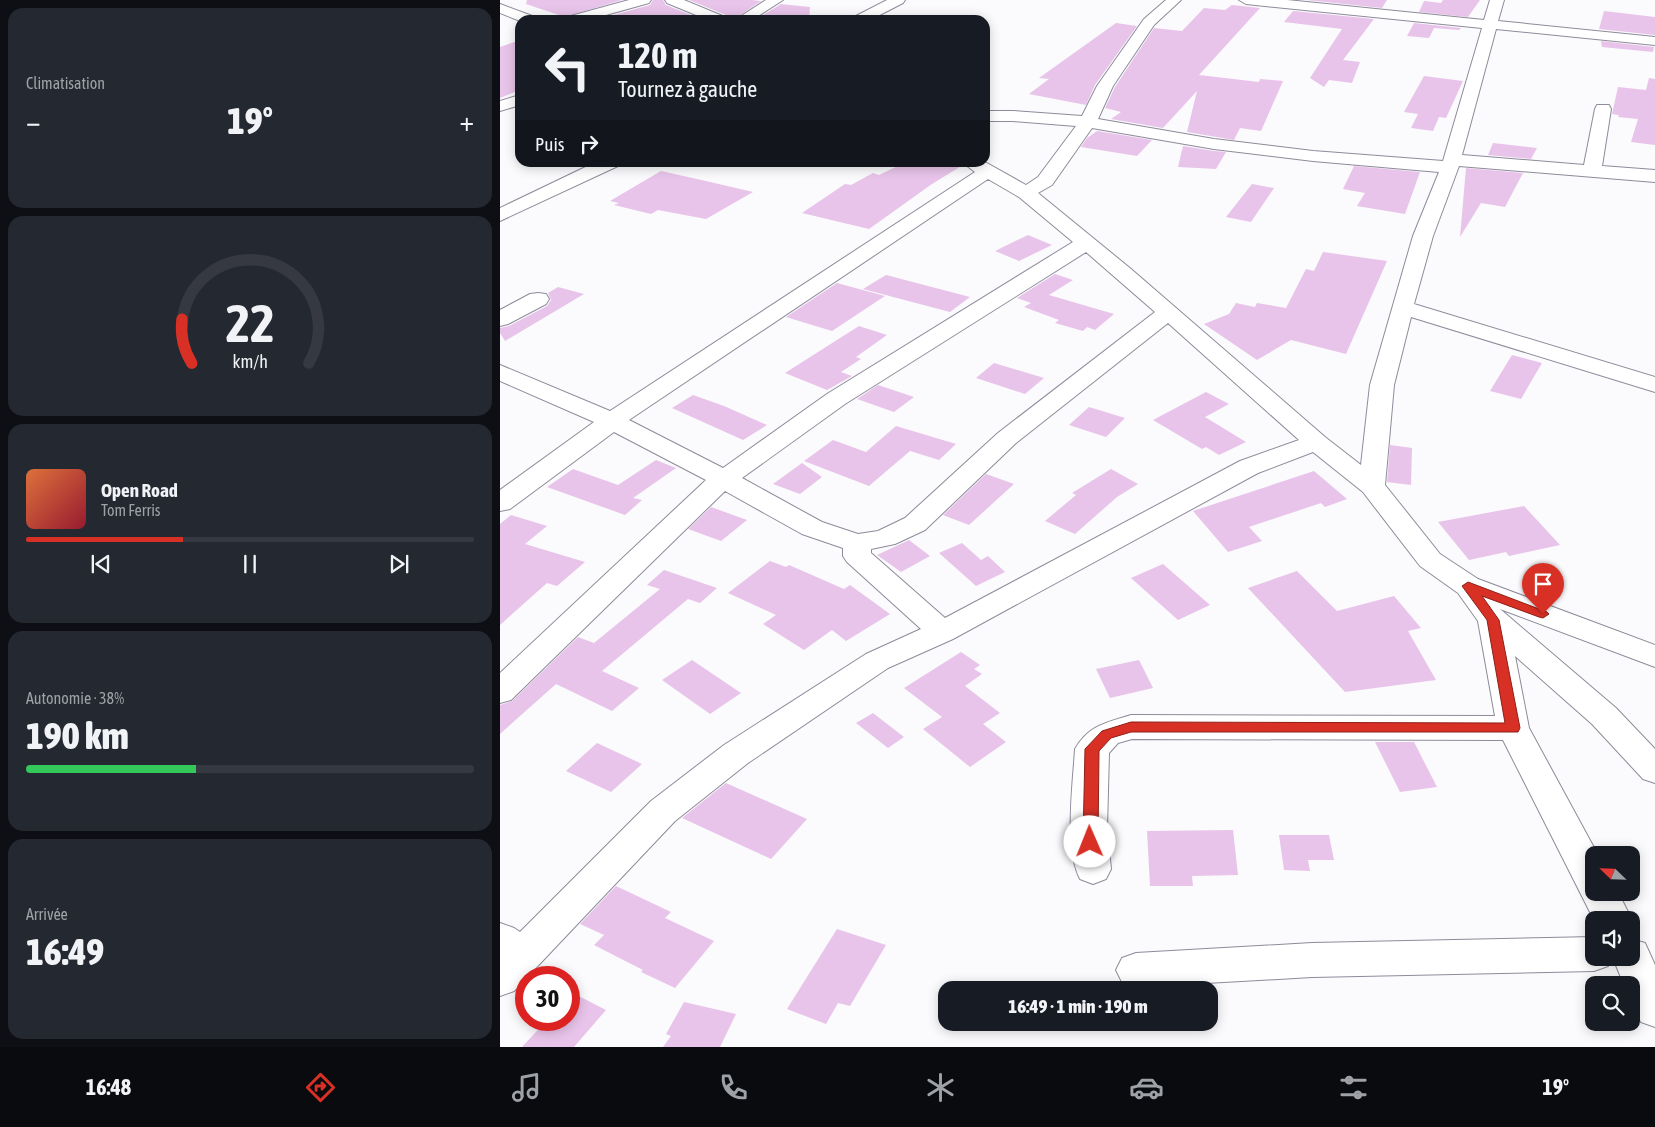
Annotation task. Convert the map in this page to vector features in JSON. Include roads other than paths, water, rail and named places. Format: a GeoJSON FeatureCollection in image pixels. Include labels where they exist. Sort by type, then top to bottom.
{"type":"FeatureCollection","features":[{"type":"Feature","properties":{"kind":"street"},"geometry":{"type":"LineString","coordinates":[[590,15],[644,0]]}},
{"type":"Feature","properties":{"kind":"street"},"geometry":{"type":"LineString","coordinates":[[672,0],[708,15]]}},
{"type":"Feature","properties":{"kind":"street"},"geometry":{"type":"LineString","coordinates":[[750,15],[776,0]]}},
{"type":"Feature","properties":{"kind":"street"},"geometry":{"type":"LineString","coordinates":[[869,15],[898,0]]}},
{"type":"Feature","properties":{"kind":"street"},"geometry":{"type":"LineString","coordinates":[[1026,193],[1045,180],[1088,122],[1105,86],[1149,22],[1174,0]]}},
{"type":"Feature","properties":{"kind":"street"},"geometry":{"type":"LineString","coordinates":[[1246,0],[1655,41]]}},
{"type":"Feature","properties":{"kind":"street"},"geometry":{"type":"LineString","coordinates":[[1372,486],[1382,385],[1402,306],[1418,258],[1423,236],[1451,164],[1497,0]]}},
{"type":"Feature","properties":{"kind":"street"},"geometry":{"type":"LineString","coordinates":[[500,8],[515,16]]}},
{"type":"Feature","properties":{"kind":"street"},"geometry":{"type":"LineString","coordinates":[[500,25],[515,22]]}},
{"type":"Feature","properties":{"kind":"street"},"geometry":{"type":"LineString","coordinates":[[500,106],[515,102]]}},
{"type":"Feature","properties":{"kind":"street"},"geometry":{"type":"LineString","coordinates":[[1592,170],[1603,109]]}},
{"type":"Feature","properties":{"kind":"street"},"geometry":{"type":"LineString","coordinates":[[990,116],[1088,122],[1214,144],[1313,156],[1592,170],[1655,176]]}},
{"type":"Feature","properties":{"kind":"street"},"geometry":{"type":"LineString","coordinates":[[500,216],[602,167]]}},
{"type":"Feature","properties":{"kind":"street"},"geometry":{"type":"LineString","coordinates":[[500,503],[612,421],[972,167],[1026,193],[1088,242],[1316,442],[1372,486],[1430,560],[1468,586],[1655,656]]}},
{"type":"Feature","properties":{"kind":"street"},"geometry":{"type":"LineString","coordinates":[[500,692],[712,488],[836,399],[1088,242]]}},
{"type":"Feature","properties":{"kind":"street"},"geometry":{"type":"LineString","coordinates":[[500,319],[538,299]]}},
{"type":"Feature","properties":{"kind":"street"},"geometry":{"type":"LineString","coordinates":[[1402,306],[1655,386]]}},
{"type":"Feature","properties":{"kind":"street"},"geometry":{"type":"LineString","coordinates":[[500,372],[612,421],[724,479],[812,528],[857,543],[885,538],[915,524],[1007,438],[1168,312]]}},
{"type":"Feature","properties":{"kind":"street"},"geometry":{"type":"LineString","coordinates":[[508,958],[663,811],[736,754],[877,661],[942,632],[1249,467],[1316,442]]}},
{"type":"Feature","properties":{"kind":"street"},"geometry":{"type":"LineString","coordinates":[[857,543],[857,556],[942,632]]}},
{"type":"Feature","properties":{"kind":"street"},"geometry":{"type":"LineString","coordinates":[[1468,586],[1493,620],[1604,716],[1655,770]]}},
{"type":"Feature","properties":{"kind":"street"},"geometry":{"type":"LineString","coordinates":[[1493,620],[1513,728],[1585,866]]}},
{"type":"Feature","properties":{"kind":"street"},"geometry":{"type":"LineString","coordinates":[[1092,869],[1090,828],[1092,749],[1106,735],[1131,727],[1513,728]]}},
{"type":"Feature","properties":{"kind":"street"},"geometry":{"type":"LineString","coordinates":[[1136,970],[1312,960],[1585,954]]}},
{"type":"Feature","properties":{"kind":"street"},"geometry":{"type":"LineString","coordinates":[[1636,966],[1655,1009]]}}]}
